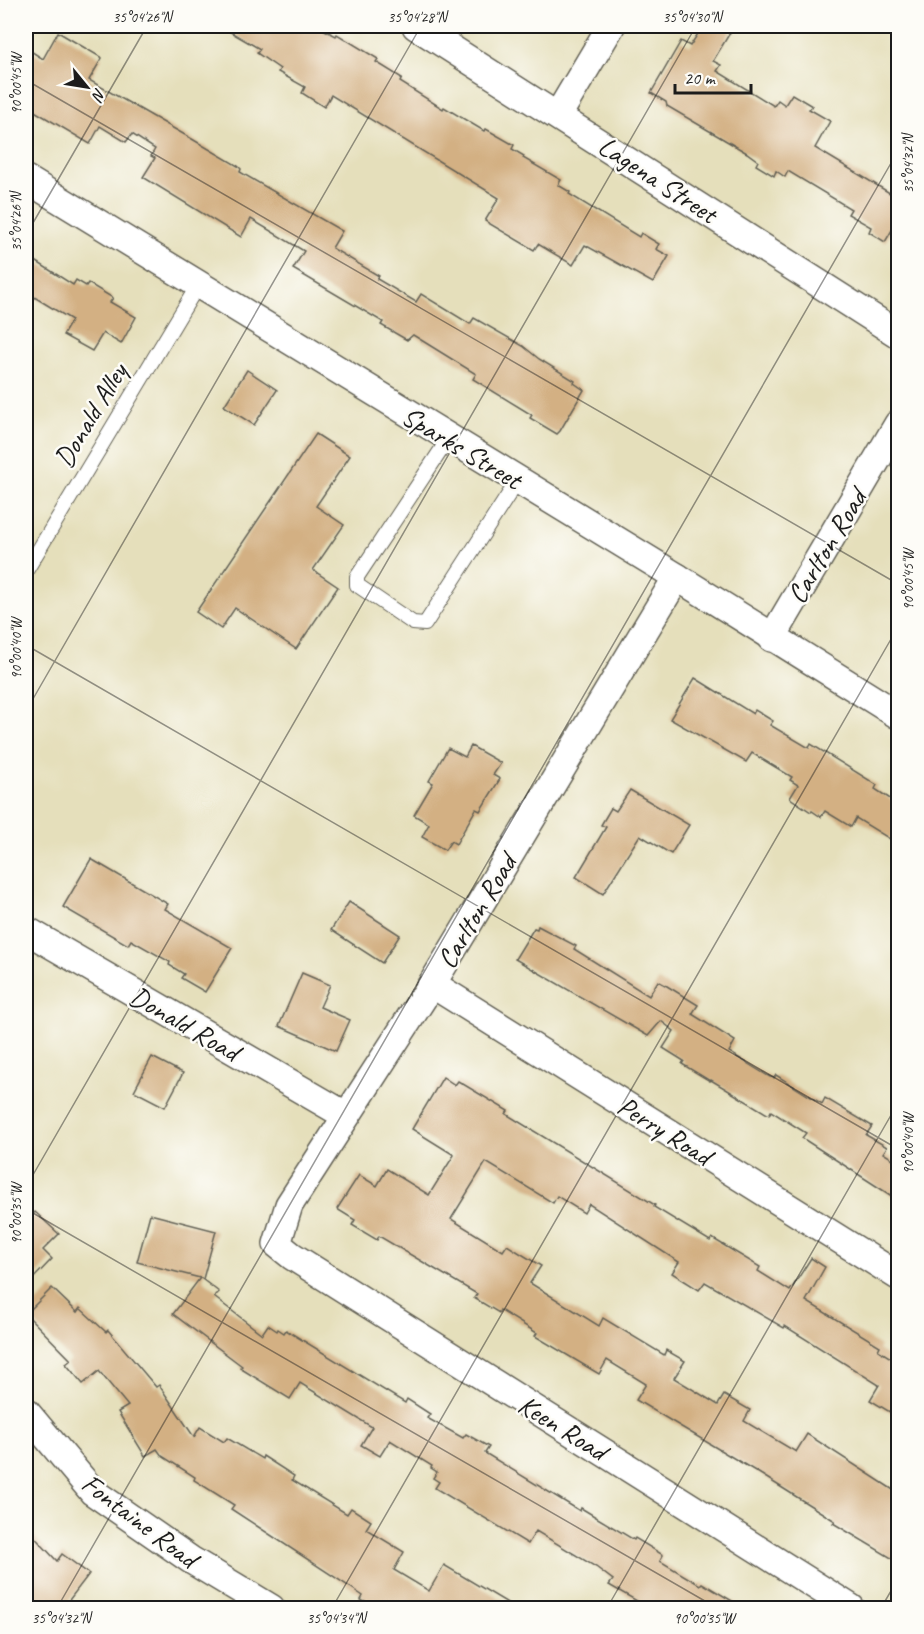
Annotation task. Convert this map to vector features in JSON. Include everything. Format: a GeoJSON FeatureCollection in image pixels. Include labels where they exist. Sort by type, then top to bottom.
{"type":"FeatureCollection","features":[{"type":"Feature","properties":{"kind":"street","name":"Lagena Street"},"geometry":{"type":"LineString","coordinates":[[416,26],[898,334]]}},
{"type":"Feature","properties":{"kind":"street"},"geometry":{"type":"LineString","coordinates":[[558,115],[611,26]]}},
{"type":"Feature","properties":{"kind":"street","name":"Sparks Street"},"geometry":{"type":"LineString","coordinates":[[26,179],[677,577],[898,715]]}},
{"type":"Feature","properties":{"kind":"street","name":"Carlton Road"},"geometry":{"type":"LineString","coordinates":[[772,638],[898,424]]}},
{"type":"Feature","properties":{"kind":"street","name":"Carlton Road"},"geometry":{"type":"LineString","coordinates":[[277,1244],[289,1205],[345,1115],[432,984],[677,577]]}},
{"type":"Feature","properties":{"kind":"street","name":"Donald Road"},"geometry":{"type":"LineString","coordinates":[[26,930],[345,1115]]}},
{"type":"Feature","properties":{"kind":"street","name":"Perry Road"},"geometry":{"type":"LineString","coordinates":[[432,984],[898,1276]]}},
{"type":"Feature","properties":{"kind":"street","name":"Keen Road"},"geometry":{"type":"LineString","coordinates":[[277,1244],[292,1256],[821,1601],[851,1608]]}},
{"type":"Feature","properties":{"kind":"street","name":"Fontaine Road"},"geometry":{"type":"LineString","coordinates":[[26,1412],[93,1492],[191,1560],[272,1608]]}},
{"type":"Feature","properties":{"kind":"lane","name":"Donald Alley"},"geometry":{"type":"LineString","coordinates":[[26,571],[198,285]]}},
{"type":"Feature","properties":{"kind":"lane"},"geometry":{"type":"LineString","coordinates":[[449,438],[357,577],[357,585],[413,623],[425,624],[518,480]]}},
{"type":"Feature","properties":{"kind":"building"},"geometry":{"type":"Polygon","coordinates":[[[220,26],[317,26],[336,36],[337,34],[378,59],[376,62],[402,78],[400,82],[443,109],[444,107],[484,131],[486,129],[514,145],[512,149],[524,156],[523,158],[561,180],[558,185],[570,192],[569,194],[639,237],[641,233],[659,244],[656,249],[669,256],[653,283],[585,245],[573,265],[538,244],[534,250],[485,221],[499,198],[331,95],[324,107],[302,93],[305,87],[278,72],[280,69],[257,53],[260,49],[220,26]]]}},
{"type":"Feature","properties":{"kind":"building"},"geometry":{"type":"Polygon","coordinates":[[[703,26],[734,26],[713,61],[721,65],[717,71],[774,106],[778,100],[785,105],[792,94],[812,106],[809,109],[830,121],[815,148],[898,198],[898,220],[885,242],[869,232],[871,227],[848,214],[851,209],[788,171],[785,177],[776,171],[774,176],[756,165],[758,161],[747,153],[667,106],[666,102],[651,93],[681,41],[690,46],[703,26]]]}},
{"type":"Feature","properties":{"kind":"building"},"geometry":{"type":"Polygon","coordinates":[[[58,32],[102,58],[89,80],[238,166],[241,169],[240,172],[342,231],[332,248],[379,276],[377,279],[416,302],[421,294],[470,324],[474,318],[523,346],[539,359],[575,381],[574,383],[584,390],[560,431],[557,434],[530,418],[532,415],[473,379],[476,374],[413,335],[407,340],[381,325],[383,322],[293,269],[304,251],[251,219],[241,237],[143,177],[155,158],[151,156],[155,149],[132,134],[126,142],[100,126],[90,144],[26,106],[26,48],[43,59],[58,32]]]}},
{"type":"Feature","properties":{"kind":"building"},"geometry":{"type":"Polygon","coordinates":[[[26,255],[73,285],[76,280],[86,286],[88,283],[113,298],[110,302],[136,317],[121,344],[103,333],[92,351],[63,335],[72,320],[26,292],[26,255]]]}},
{"type":"Feature","properties":{"kind":"building"},"geometry":{"type":"Polygon","coordinates":[[[247,370],[277,390],[254,425],[224,406],[247,370]]]}},
{"type":"Feature","properties":{"kind":"building"},"geometry":{"type":"Polygon","coordinates":[[[316,434],[350,456],[316,506],[344,525],[313,570],[338,587],[296,649],[235,608],[221,629],[196,612],[316,434]]]}},
{"type":"Feature","properties":{"kind":"building"},"geometry":{"type":"Polygon","coordinates":[[[695,678],[753,714],[755,710],[773,721],[770,725],[809,748],[811,744],[877,785],[875,789],[898,804],[898,844],[856,818],[851,827],[825,811],[821,817],[811,812],[790,798],[798,785],[790,780],[792,777],[752,753],[746,762],[670,719],[695,678]]]}},
{"type":"Feature","properties":{"kind":"building"},"geometry":{"type":"Polygon","coordinates":[[[471,746],[501,763],[493,775],[500,779],[480,811],[476,809],[456,844],[451,841],[445,850],[422,837],[429,824],[414,815],[433,783],[429,781],[448,748],[465,757],[471,746]]]}},
{"type":"Feature","properties":{"kind":"building"},"geometry":{"type":"Polygon","coordinates":[[[630,790],[689,825],[671,854],[640,835],[603,894],[576,877],[606,827],[601,825],[611,808],[616,811],[630,790]]]}},
{"type":"Feature","properties":{"kind":"building"},"geometry":{"type":"Polygon","coordinates":[[[91,859],[168,904],[165,909],[232,948],[205,992],[181,978],[184,974],[169,965],[170,962],[131,940],[128,945],[63,907],[91,859]]]}},
{"type":"Feature","properties":{"kind":"building"},"geometry":{"type":"Polygon","coordinates":[[[349,902],[400,935],[382,963],[331,930],[349,902]]]}},
{"type":"Feature","properties":{"kind":"building"},"geometry":{"type":"Polygon","coordinates":[[[538,926],[576,946],[574,949],[649,996],[658,981],[667,986],[698,1005],[692,1014],[735,1041],[729,1052],[770,1077],[774,1078],[776,1075],[822,1104],[825,1098],[872,1126],[866,1135],[887,1147],[883,1153],[898,1162],[898,1200],[802,1138],[806,1133],[771,1111],[769,1115],[682,1064],[684,1061],[663,1048],[674,1031],[661,1021],[648,1036],[515,959],[534,928],[537,929],[538,926]]]}},
{"type":"Feature","properties":{"kind":"building"},"geometry":{"type":"Polygon","coordinates":[[[302,973],[330,985],[320,1007],[350,1020],[336,1051],[279,1026],[302,973]]]}},
{"type":"Feature","properties":{"kind":"building"},"geometry":{"type":"Polygon","coordinates":[[[152,1057],[183,1073],[165,1107],[134,1091],[152,1057]]]}},
{"type":"Feature","properties":{"kind":"building"},"geometry":{"type":"Polygon","coordinates":[[[443,1077],[455,1085],[458,1081],[508,1111],[506,1114],[655,1205],[654,1207],[710,1241],[712,1238],[760,1267],[758,1271],[790,1291],[811,1258],[825,1267],[806,1301],[880,1346],[878,1350],[894,1360],[898,1353],[898,1417],[870,1400],[879,1385],[785,1326],[784,1328],[705,1282],[699,1290],[672,1273],[679,1262],[589,1204],[584,1213],[557,1196],[553,1203],[486,1162],[451,1219],[503,1251],[507,1245],[541,1266],[530,1283],[599,1326],[603,1318],[664,1355],[666,1350],[685,1361],[674,1378],[718,1405],[724,1395],[750,1410],[744,1421],[796,1452],[807,1434],[898,1493],[898,1562],[833,1523],[835,1521],[757,1472],[636,1400],[646,1384],[607,1360],[599,1374],[535,1336],[537,1333],[500,1310],[499,1313],[474,1298],[477,1294],[379,1236],[377,1240],[352,1225],[355,1220],[337,1209],[359,1175],[377,1186],[387,1169],[429,1195],[454,1155],[412,1129],[443,1077]]]}},
{"type":"Feature","properties":{"kind":"building"},"geometry":{"type":"Polygon","coordinates":[[[35,1212],[59,1234],[43,1250],[52,1259],[26,1286],[26,1222],[35,1212]]]}},
{"type":"Feature","properties":{"kind":"building"},"geometry":{"type":"Polygon","coordinates":[[[150,1214],[216,1231],[202,1279],[219,1292],[214,1297],[262,1334],[268,1325],[284,1333],[286,1330],[405,1403],[407,1399],[430,1414],[427,1418],[463,1438],[466,1434],[489,1447],[485,1453],[580,1511],[581,1508],[634,1540],[635,1538],[663,1555],[660,1561],[744,1608],[649,1608],[609,1585],[613,1580],[596,1567],[536,1531],[528,1544],[435,1488],[439,1482],[433,1478],[437,1472],[431,1468],[432,1466],[390,1440],[380,1456],[361,1445],[372,1427],[300,1383],[290,1399],[240,1368],[242,1366],[173,1314],[200,1278],[137,1262],[150,1214]]]}},
{"type":"Feature","properties":{"kind":"building"},"geometry":{"type":"Polygon","coordinates":[[[52,1288],[77,1312],[80,1308],[106,1332],[108,1330],[156,1387],[159,1385],[194,1437],[200,1427],[224,1442],[227,1438],[262,1459],[263,1456],[294,1476],[292,1480],[347,1514],[351,1508],[371,1521],[366,1529],[404,1552],[394,1570],[429,1591],[444,1565],[516,1608],[376,1608],[361,1600],[363,1596],[350,1587],[231,1509],[234,1505],[194,1480],[195,1477],[162,1456],[157,1449],[145,1456],[118,1412],[128,1406],[99,1371],[83,1384],[66,1364],[71,1360],[26,1314],[52,1288]]]}},
{"type":"Feature","properties":{"kind":"building"},"geometry":{"type":"Polygon","coordinates":[[[26,1528],[57,1561],[62,1554],[89,1574],[63,1608],[33,1608],[26,1603],[26,1528]]]}}]}
